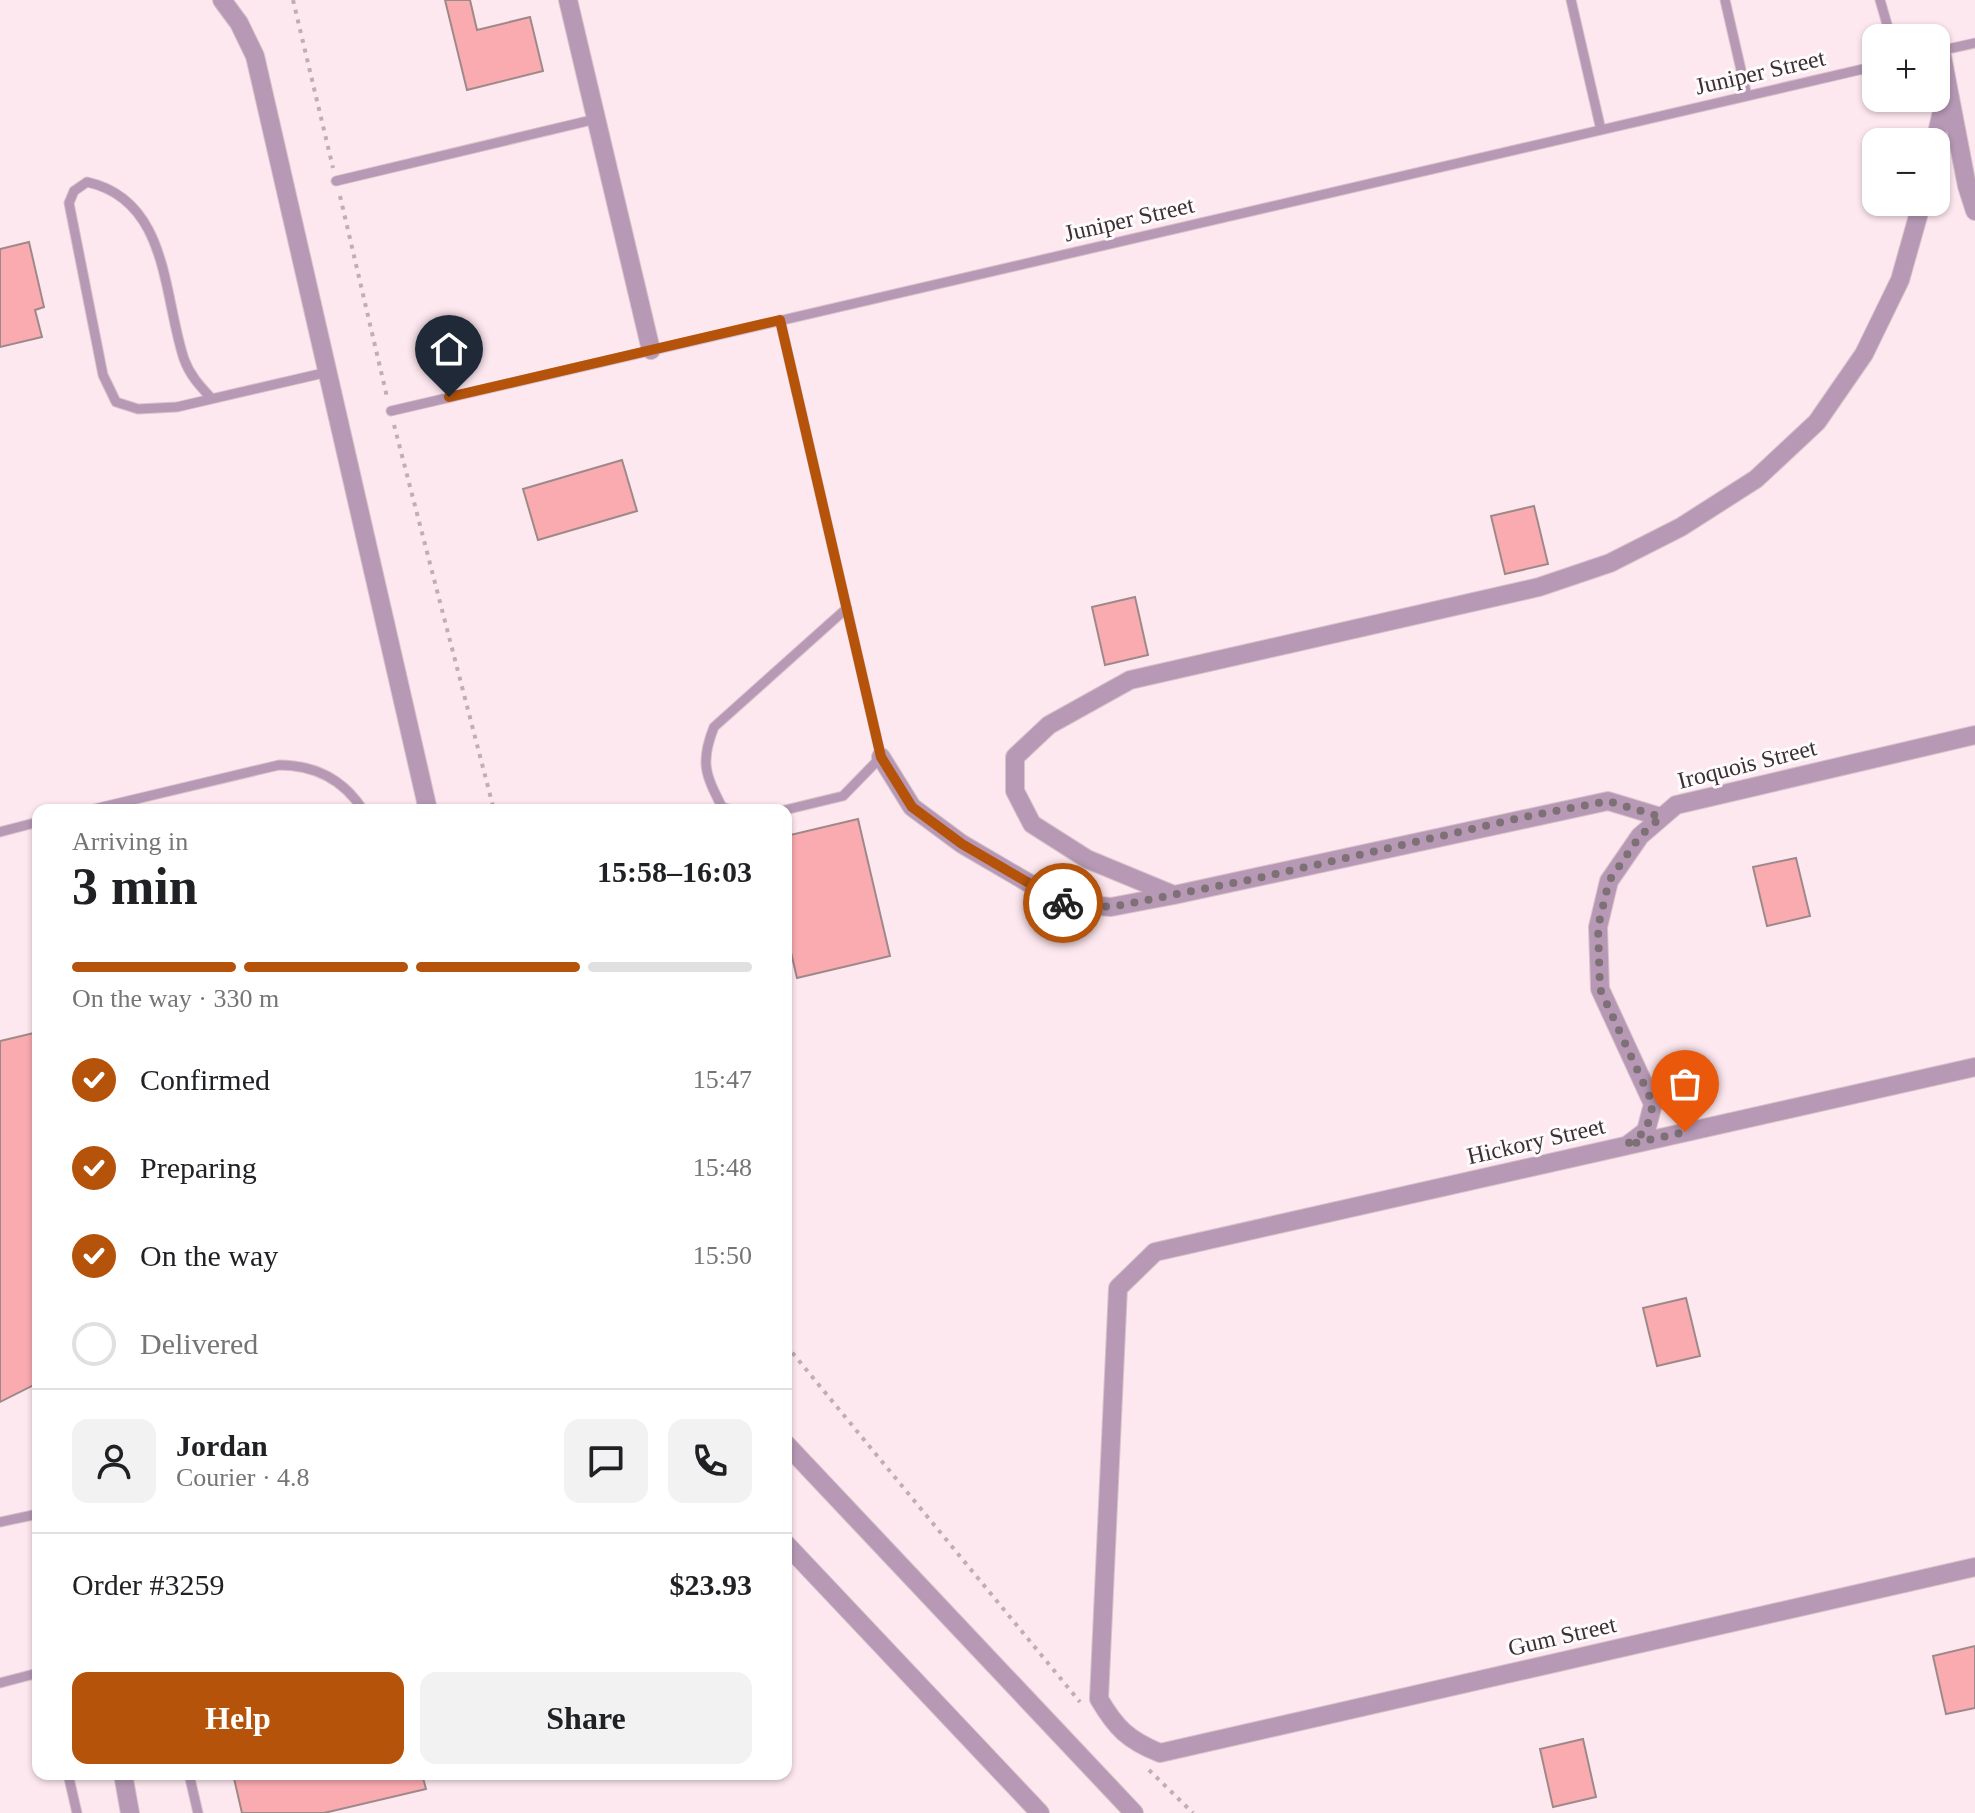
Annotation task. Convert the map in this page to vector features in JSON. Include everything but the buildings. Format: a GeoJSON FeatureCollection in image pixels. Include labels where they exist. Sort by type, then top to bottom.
{"type":"FeatureCollection","features":[{"type":"Feature","properties":{"kind":"street"},"geometry":{"type":"LineString","coordinates":[[222,0],[239,23],[255,56],[427,804]]}},
{"type":"Feature","properties":{"kind":"street"},"geometry":{"type":"LineString","coordinates":[[568,0],[651,350]]}},
{"type":"Feature","properties":{"kind":"street"},"geometry":{"type":"LineString","coordinates":[[1950,97],[1967,186],[1975,211]]}},
{"type":"Feature","properties":{"kind":"street"},"geometry":{"type":"LineString","coordinates":[[1174,895],[1087,859],[1032,824],[1015,791],[1015,757],[1049,725],[1130,680],[1539,587],[1610,563],[1681,527],[1756,479],[1817,422],[1864,354],[1900,280],[1918,216]]}},
{"type":"Feature","properties":{"kind":"street","name":"Iroquois Street"},"geometry":{"type":"LineString","coordinates":[[1626,1145],[1646,1131],[1653,1104],[1600,989],[1598,927],[1609,881],[1640,836],[1676,805],[1975,735]]}},
{"type":"Feature","properties":{"kind":"street"},"geometry":{"type":"LineString","coordinates":[[881,757],[912,807],[962,844],[1063,903],[1111,907],[1608,801],[1661,817]]}},
{"type":"Feature","properties":{"kind":"street","name":"Hickory Street"},"geometry":{"type":"LineString","coordinates":[[1160,1753],[1137,1744],[1114,1725],[1099,1699],[1118,1288],[1155,1252],[1975,1067]]}},
{"type":"Feature","properties":{"kind":"street"},"geometry":{"type":"LineString","coordinates":[[792,1450],[1134,1813]]}},
{"type":"Feature","properties":{"kind":"street"},"geometry":{"type":"LineString","coordinates":[[792,1550],[1040,1813]]}},
{"type":"Feature","properties":{"kind":"street","name":"Gum Street"},"geometry":{"type":"LineString","coordinates":[[1160,1753],[1975,1567]]}},
{"type":"Feature","properties":{"kind":"street"},"geometry":{"type":"LineString","coordinates":[[124,1780],[130,1813]]}},
{"type":"Feature","properties":{"kind":"lane"},"geometry":{"type":"LineString","coordinates":[[1571,0],[1601,130]]}},
{"type":"Feature","properties":{"kind":"lane"},"geometry":{"type":"LineString","coordinates":[[1725,0],[1747,96]]}},
{"type":"Feature","properties":{"kind":"lane"},"geometry":{"type":"LineString","coordinates":[[1880,0],[1887,24]]}},
{"type":"Feature","properties":{"kind":"lane"},"geometry":{"type":"LineString","coordinates":[[1950,49],[1975,43]]}},
{"type":"Feature","properties":{"kind":"lane","name":"Juniper Street"},"geometry":{"type":"LineString","coordinates":[[391,411],[1862,69]]}},
{"type":"Feature","properties":{"kind":"lane"},"geometry":{"type":"LineString","coordinates":[[336,181],[596,119]]}},
{"type":"Feature","properties":{"kind":"lane"},"geometry":{"type":"LineString","coordinates":[[212,399],[196,382],[185,360],[165,270],[139,216],[124,198],[104,186],[87,182],[74,191],[69,203],[103,375],[116,402],[138,409],[177,407],[212,399],[328,372]]}},
{"type":"Feature","properties":{"kind":"lane"},"geometry":{"type":"LineString","coordinates":[[780,320],[881,757],[843,796],[792,808]]}},
{"type":"Feature","properties":{"kind":"lane"},"geometry":{"type":"LineString","coordinates":[[720,804],[709,781],[705,751],[714,727],[847,608]]}},
{"type":"Feature","properties":{"kind":"lane"},"geometry":{"type":"LineString","coordinates":[[115,804],[279,765],[325,773],[348,790],[358,804]]}},
{"type":"Feature","properties":{"kind":"lane"},"geometry":{"type":"LineString","coordinates":[[0,832],[32,824]]}},
{"type":"Feature","properties":{"kind":"lane"},"geometry":{"type":"LineString","coordinates":[[0,1522],[32,1515]]}},
{"type":"Feature","properties":{"kind":"lane"},"geometry":{"type":"LineString","coordinates":[[0,1683],[32,1675]]}},
{"type":"Feature","properties":{"kind":"lane"},"geometry":{"type":"LineString","coordinates":[[69,1780],[77,1813]]}},
{"type":"Feature","properties":{"kind":"lane"},"geometry":{"type":"LineString","coordinates":[[190,1780],[198,1813]]}},
{"type":"Feature","properties":{"kind":"path"},"geometry":{"type":"LineString","coordinates":[[792,1352],[1081,1703]]}},
{"type":"Feature","properties":{"kind":"path"},"geometry":{"type":"LineString","coordinates":[[1148,1769],[1193,1813]]}},
{"type":"Feature","properties":{"kind":"way so far"},"geometry":{"type":"LineString","coordinates":[[1063,903],[1111,907],[1254,879],[1524,817],[1608,801],[1661,817],[1640,836],[1609,881],[1598,927],[1600,989],[1653,1104],[1646,1131],[1626,1145],[1685,1132]]}},
{"type":"Feature","properties":{"kind":"route"},"geometry":{"type":"LineString","coordinates":[[449,397],[780,320],[881,757],[912,807],[962,844],[1063,903]]}}]}
